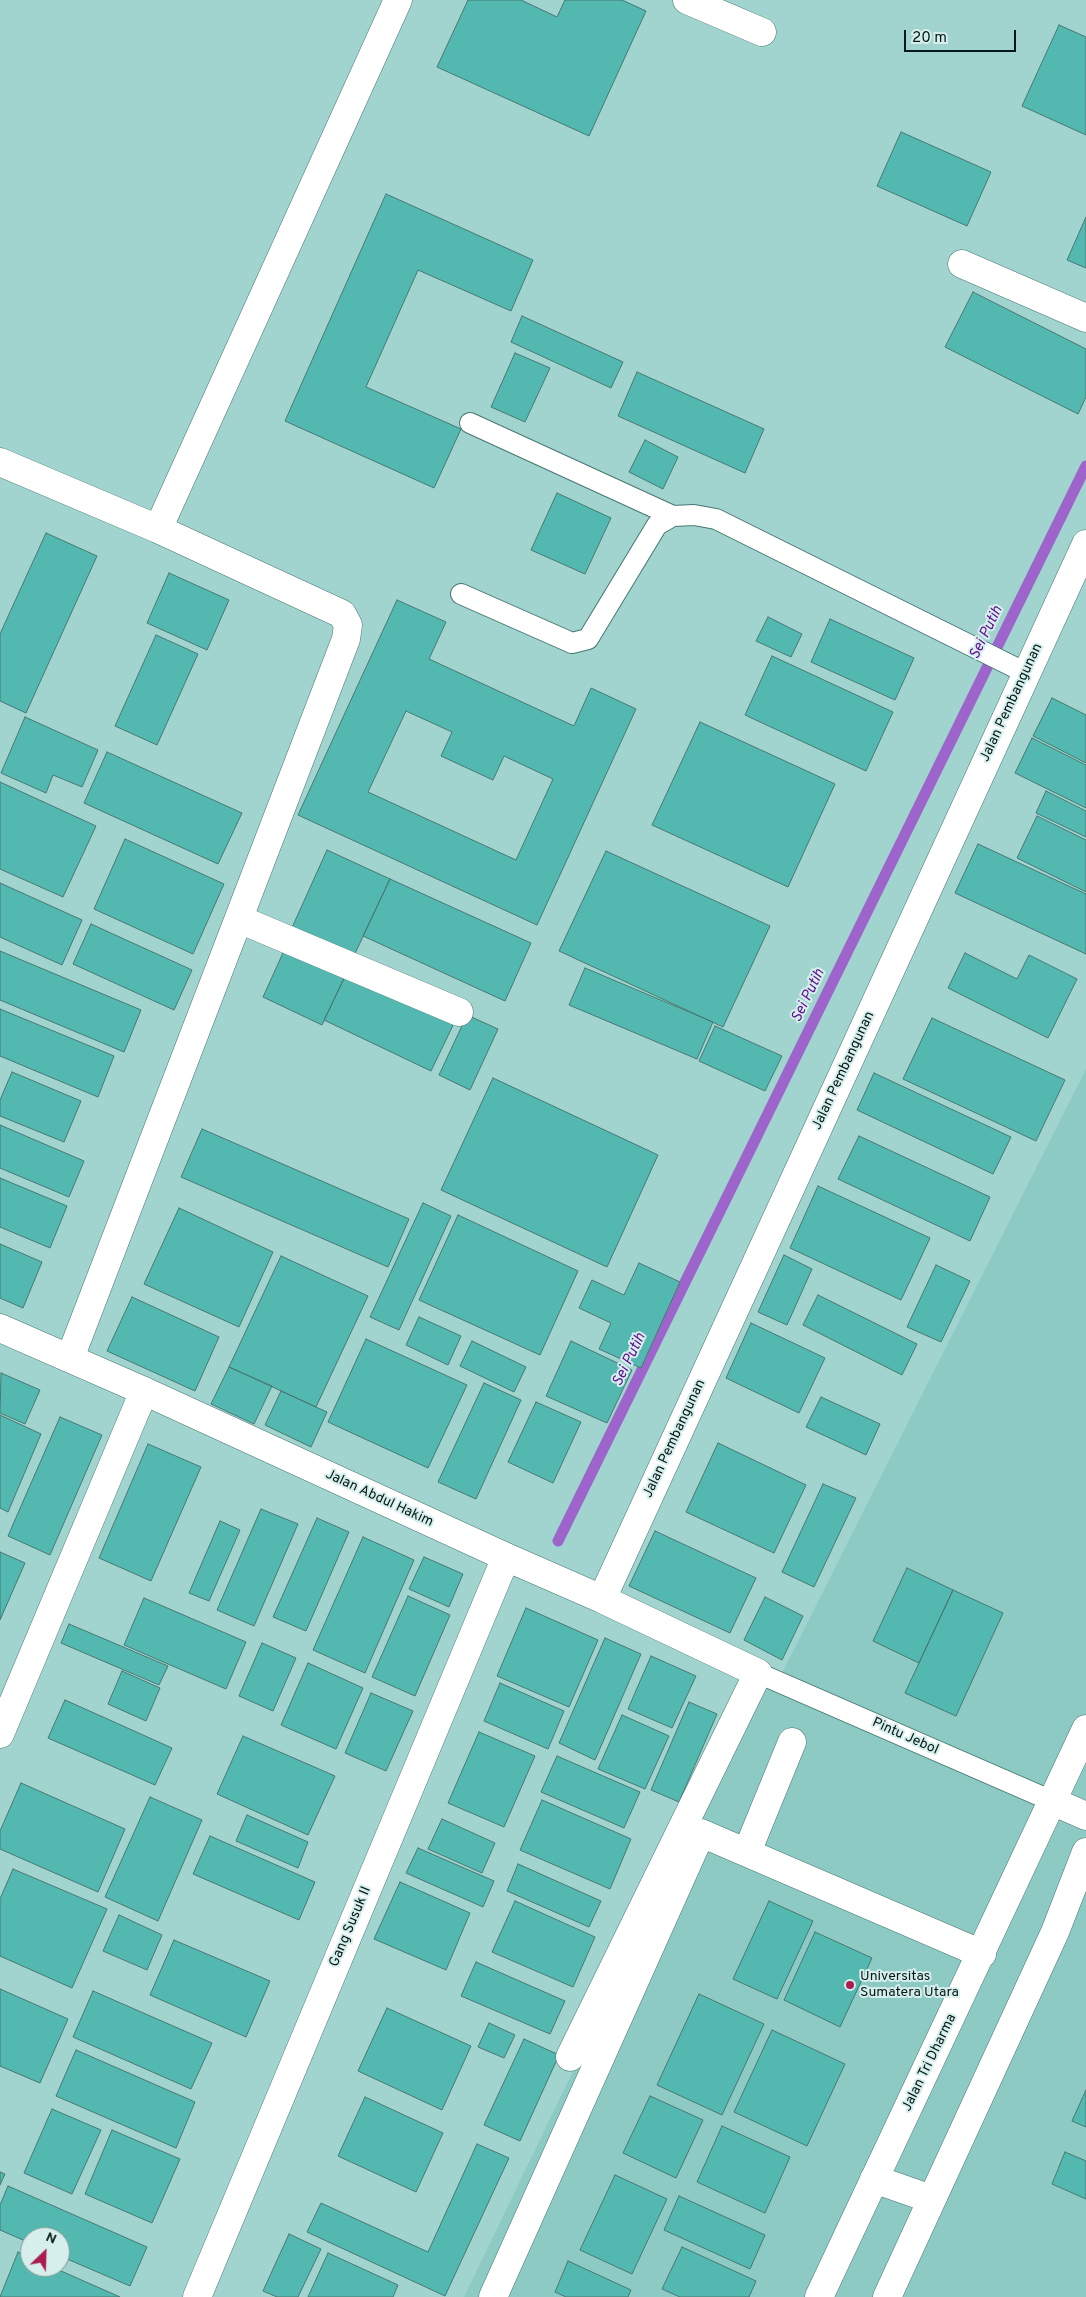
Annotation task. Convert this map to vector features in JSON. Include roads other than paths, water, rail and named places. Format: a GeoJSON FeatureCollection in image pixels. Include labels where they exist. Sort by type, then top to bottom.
{"type":"FeatureCollection","features":[{"type":"Feature","properties":{"kind":"street"},"geometry":{"type":"LineString","coordinates":[[158,529],[398,0]]}},
{"type":"Feature","properties":{"kind":"street"},"geometry":{"type":"LineString","coordinates":[[702,3],[762,32]]}},
{"type":"Feature","properties":{"kind":"street"},"geometry":{"type":"LineString","coordinates":[[962,264],[1086,318]]}},
{"type":"Feature","properties":{"kind":"street"},"geometry":{"type":"LineString","coordinates":[[0,462],[158,529],[342,614],[348,625],[346,639],[70,1358]]}},
{"type":"Feature","properties":{"kind":"street","name":"Jalan Pembangunan"},"geometry":{"type":"LineString","coordinates":[[602,1599],[1015,666],[1086,544]]}},
{"type":"Feature","properties":{"kind":"street"},"geometry":{"type":"LineString","coordinates":[[239,919],[459,1012]]}},
{"type":"Feature","properties":{"kind":"street","name":"Jalan Abdul Hakim"},"geometry":{"type":"LineString","coordinates":[[0,1328],[144,1391],[602,1599],[758,1673]]}},
{"type":"Feature","properties":{"kind":"street"},"geometry":{"type":"LineString","coordinates":[[0,1734],[144,1391]]}},
{"type":"Feature","properties":{"kind":"street","name":"Gang Susuk II"},"geometry":{"type":"LineString","coordinates":[[197,2297],[506,1557]]}},
{"type":"Feature","properties":{"kind":"street"},"geometry":{"type":"LineString","coordinates":[[570,2057],[758,1673]]}},
{"type":"Feature","properties":{"kind":"street","name":"Jalan Tri Dharma"},"geometry":{"type":"LineString","coordinates":[[820,2297],[1086,1730]]}},
{"type":"Feature","properties":{"kind":"street"},"geometry":{"type":"LineString","coordinates":[[747,1852],[792,1742]]}},
{"type":"Feature","properties":{"kind":"street"},"geometry":{"type":"LineString","coordinates":[[1052,1801],[1086,1816]]}},
{"type":"Feature","properties":{"kind":"street"},"geometry":{"type":"LineString","coordinates":[[493,2297],[701,1833],[982,1954]]}},
{"type":"Feature","properties":{"kind":"street"},"geometry":{"type":"LineString","coordinates":[[887,2297],[1055,1932],[1086,1852]]}},
{"type":"Feature","properties":{"kind":"street"},"geometry":{"type":"LineString","coordinates":[[874,2179],[931,2199]]}},
{"type":"Feature","properties":{"kind":"lane"},"geometry":{"type":"LineString","coordinates":[[470,423],[673,516]]}},
{"type":"Feature","properties":{"kind":"lane"},"geometry":{"type":"LineString","coordinates":[[461,594],[572,643],[588,640],[657,525],[673,516],[694,515],[716,519],[1015,666]]}},
{"type":"Feature","properties":{"kind":"lane","name":"Pintu Jebol"},"geometry":{"type":"LineString","coordinates":[[758,1673],[1052,1801]]}},
{"type":"Feature","properties":{"kind":"waterway","name":"Sei Putih"},"geometry":{"type":"LineString","coordinates":[[558,1541],[1086,466]]}},
{"type":"Feature","properties":{"kind":"place","name":"Universitas Sumatera Utara"},"geometry":{"type":"Point","coordinates":[850,1985]}}]}
